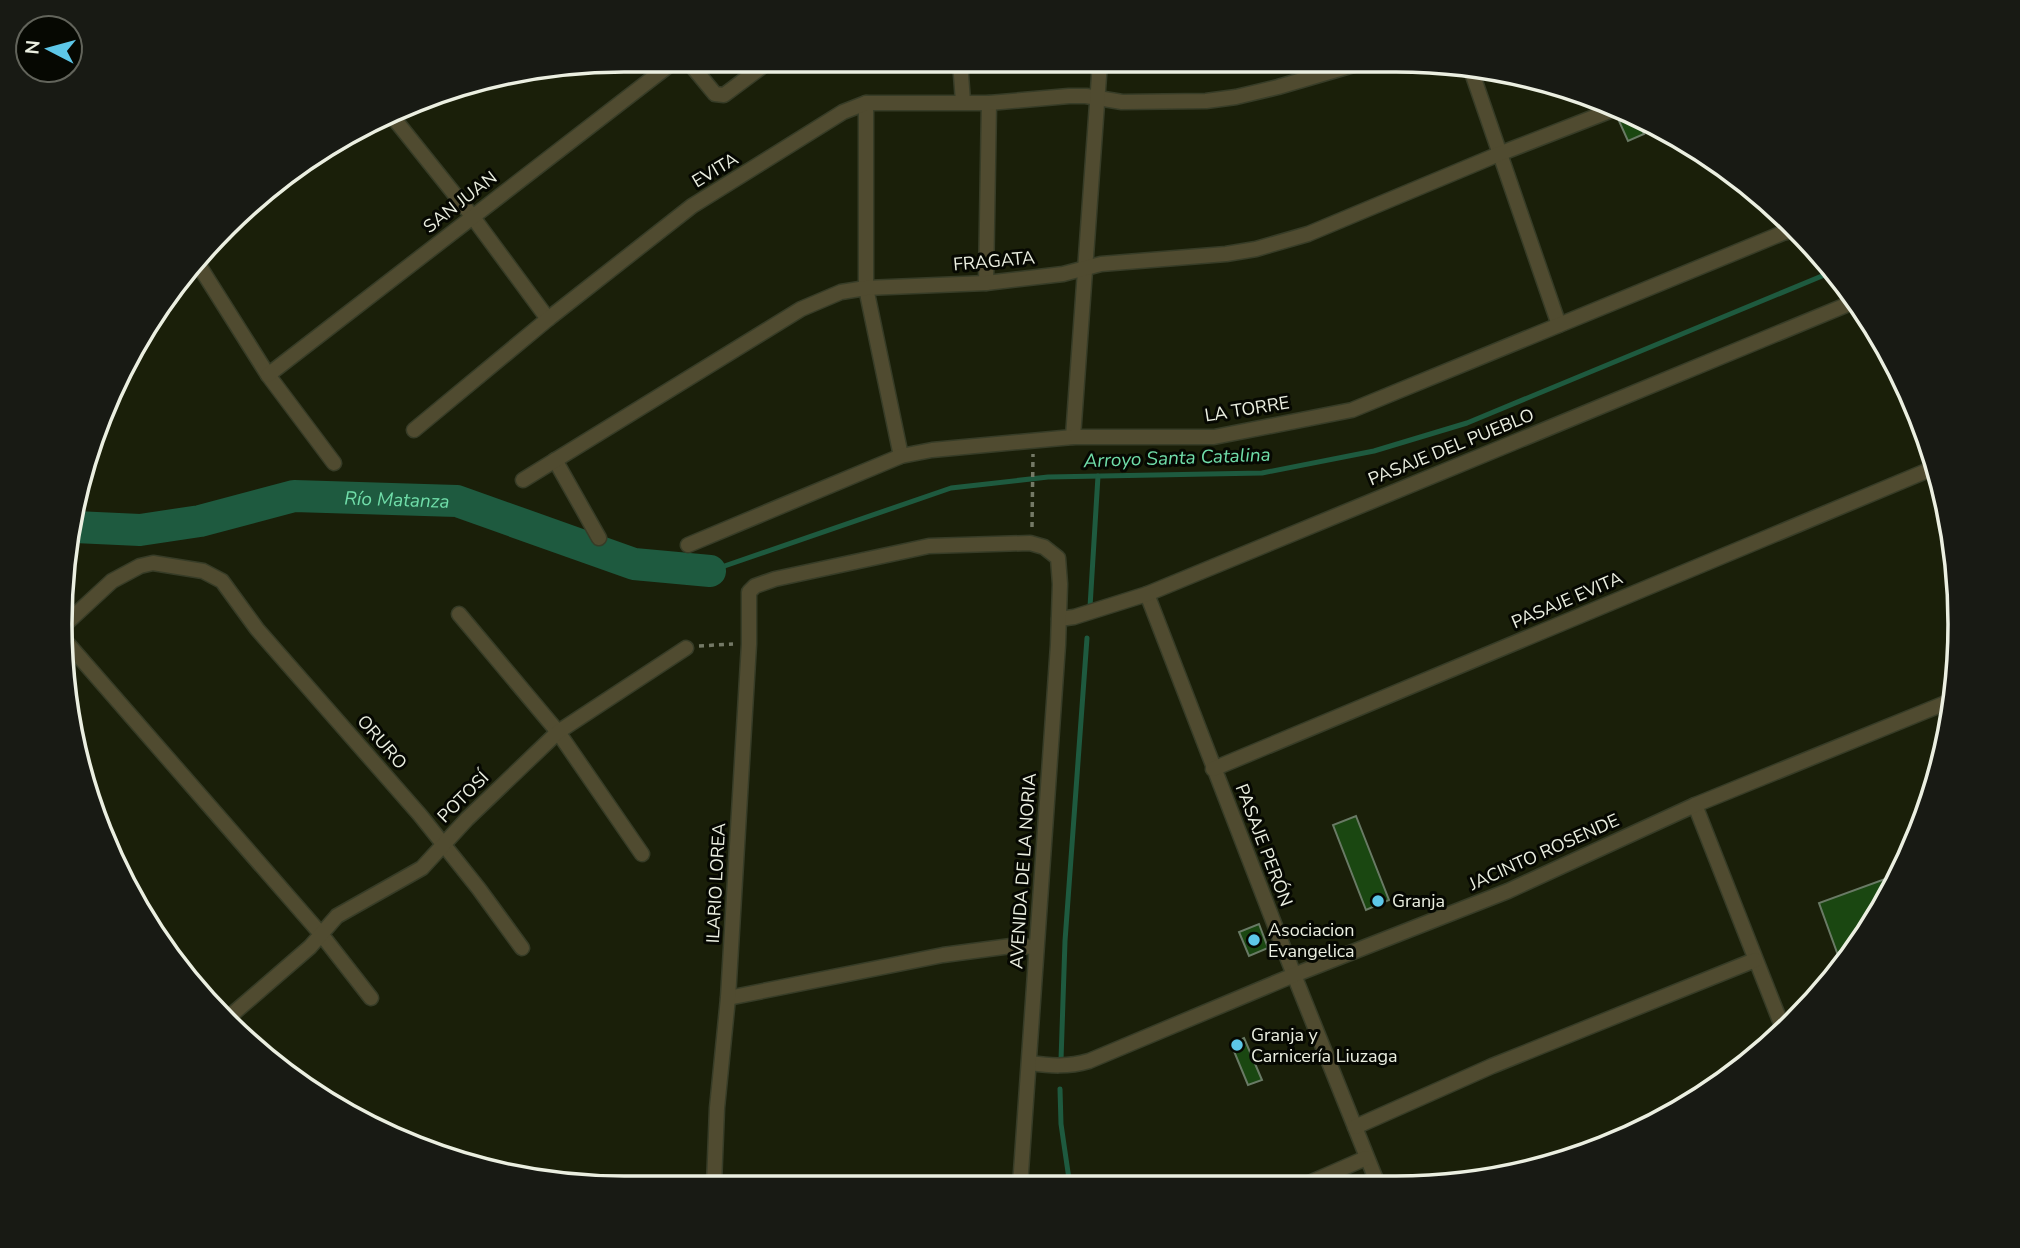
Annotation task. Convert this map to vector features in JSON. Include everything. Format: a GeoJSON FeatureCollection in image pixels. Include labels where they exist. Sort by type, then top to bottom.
{"type":"FeatureCollection","features":[{"type":"Feature","properties":{"kind":"street","name":"SAN JUAN"},"geometry":{"type":"LineString","coordinates":[[268,375],[660,72]]}},
{"type":"Feature","properties":{"kind":"street"},"geometry":{"type":"LineString","coordinates":[[697,72],[715,94],[724,95],[755,72]]}},
{"type":"Feature","properties":{"kind":"street"},"geometry":{"type":"LineString","coordinates":[[961,72],[963,102]]}},
{"type":"Feature","properties":{"kind":"street"},"geometry":{"type":"LineString","coordinates":[[1073,437],[1099,72]]}},
{"type":"Feature","properties":{"kind":"street","name":"EVITA"},"geometry":{"type":"LineString","coordinates":[[414,430],[548,318],[692,206],[843,112],[866,103],[989,103],[1069,96],[1122,102],[1206,101],[1237,97],[1328,72]]}},
{"type":"Feature","properties":{"kind":"street"},"geometry":{"type":"LineString","coordinates":[[1473,77],[1559,326]]}},
{"type":"Feature","properties":{"kind":"street"},"geometry":{"type":"LineString","coordinates":[[866,103],[866,288],[901,456]]}},
{"type":"Feature","properties":{"kind":"street"},"geometry":{"type":"LineString","coordinates":[[986,283],[989,103]]}},
{"type":"Feature","properties":{"kind":"street","name":"FRAGATA"},"geometry":{"type":"LineString","coordinates":[[523,480],[801,309],[841,292],[866,288],[986,283],[1063,274],[1101,264],[1256,249],[1308,234],[1605,113]]}},
{"type":"Feature","properties":{"kind":"street"},"geometry":{"type":"LineString","coordinates":[[397,121],[548,318]]}},
{"type":"Feature","properties":{"kind":"street","name":"LA TORRE"},"geometry":{"type":"LineString","coordinates":[[688,545],[901,456],[932,450],[1073,437],[1214,437],[1352,410],[1785,233]]}},
{"type":"Feature","properties":{"kind":"street"},"geometry":{"type":"LineString","coordinates":[[201,269],[268,375],[334,463]]}},
{"type":"Feature","properties":{"kind":"street","name":"PASAJE DEL PUEBLO"},"geometry":{"type":"LineString","coordinates":[[1059,619],[1074,617],[1147,594],[1846,305]]}},
{"type":"Feature","properties":{"kind":"street"},"geometry":{"type":"LineString","coordinates":[[555,460],[599,538]]}},
{"type":"Feature","properties":{"kind":"street","name":"PASAJE EVITA"},"geometry":{"type":"LineString","coordinates":[[1213,769],[1926,471]]}},
{"type":"Feature","properties":{"kind":"street","name":"AVENIDA DE LA NORIA"},"geometry":{"type":"LineString","coordinates":[[1021,1176],[1059,619],[1058,558],[1044,547],[1030,543]]}},
{"type":"Feature","properties":{"kind":"street","name":"ILARIO LOREA"},"geometry":{"type":"LineString","coordinates":[[714,1176],[717,1108],[728,998],[749,644],[749,592],[755,586],[775,579],[929,546],[1030,543]]}},
{"type":"Feature","properties":{"kind":"street","name":"ORURO"},"geometry":{"type":"LineString","coordinates":[[72,618],[112,581],[140,566],[153,563],[203,571],[222,581],[257,629],[479,889],[522,948]]}},
{"type":"Feature","properties":{"kind":"street","name":"PASAJE PERÓN"},"geometry":{"type":"LineString","coordinates":[[1147,594],[1213,769],[1374,1176]]}},
{"type":"Feature","properties":{"kind":"street"},"geometry":{"type":"LineString","coordinates":[[459,614],[558,732],[642,854]]}},
{"type":"Feature","properties":{"kind":"street","name":"POTOSÍ"},"geometry":{"type":"LineString","coordinates":[[233,1013],[310,947],[337,916],[422,868],[467,819],[558,732],[687,648]]}},
{"type":"Feature","properties":{"kind":"street"},"geometry":{"type":"LineString","coordinates":[[73,649],[321,934],[371,998]]}},
{"type":"Feature","properties":{"kind":"street","name":"JACINTO ROSENDE"},"geometry":{"type":"LineString","coordinates":[[1030,1063],[1056,1067],[1089,1061],[1294,975],[1508,891],[1695,805],[1943,704]]}},
{"type":"Feature","properties":{"kind":"street"},"geometry":{"type":"LineString","coordinates":[[1695,805],[1780,1020]]}},
{"type":"Feature","properties":{"kind":"street"},"geometry":{"type":"LineString","coordinates":[[728,998],[943,955],[1011,946],[1036,947]]}},
{"type":"Feature","properties":{"kind":"street"},"geometry":{"type":"LineString","coordinates":[[1355,1126],[1492,1066],[1755,960]]}},
{"type":"Feature","properties":{"kind":"street"},"geometry":{"type":"LineString","coordinates":[[1325,1176],[1366,1158]]}},
{"type":"Feature","properties":{"kind":"path"},"geometry":{"type":"LineString","coordinates":[[1030,543],[1033,460]]}},
{"type":"Feature","properties":{"kind":"path"},"geometry":{"type":"LineString","coordinates":[[687,648],[745,644]]}},
{"type":"Feature","properties":{"kind":"building"},"geometry":{"type":"Polygon","coordinates":[[[1619,121],[1640,129],[1644,134],[1628,141],[1619,121]]]}},
{"type":"Feature","properties":{"kind":"building"},"geometry":{"type":"Polygon","coordinates":[[[1356,816],[1389,900],[1366,910],[1333,825],[1356,816]]]}},
{"type":"Feature","properties":{"kind":"building"},"geometry":{"type":"Polygon","coordinates":[[[1885,879],[1838,955],[1819,903],[1885,879]]]}},
{"type":"Feature","properties":{"kind":"building","name":"Asociacion Evangelica"},"geometry":{"type":"Polygon","coordinates":[[[1259,924],[1268,948],[1249,956],[1239,932],[1259,924]]]}},
{"type":"Feature","properties":{"kind":"building"},"geometry":{"type":"Polygon","coordinates":[[[1244,1038],[1262,1080],[1248,1085],[1231,1044],[1244,1038]]]}},
{"type":"Feature","properties":{"kind":"waterway","name":"Arroyo Santa Catalina"},"geometry":{"type":"LineString","coordinates":[[710,571],[951,488],[1048,477],[1262,473],[1374,451],[1467,423],[1824,275]]}},
{"type":"Feature","properties":{"kind":"waterway"},"geometry":{"type":"LineString","coordinates":[[1090,607],[1098,476]]}},
{"type":"Feature","properties":{"kind":"waterway","name":"Río Matanza"},"geometry":{"type":"LineString","coordinates":[[80,527],[140,530],[200,521],[294,496],[457,501],[634,564],[710,571]]}},
{"type":"Feature","properties":{"kind":"waterway"},"geometry":{"type":"LineString","coordinates":[[1061,1060],[1065,941],[1087,638]]}},
{"type":"Feature","properties":{"kind":"waterway"},"geometry":{"type":"LineString","coordinates":[[1060,1089],[1061,1124],[1069,1176]]}},
{"type":"Feature","properties":{"kind":"place","name":"Granja"},"geometry":{"type":"Point","coordinates":[1378,901]}},
{"type":"Feature","properties":{"kind":"place","name":"Asociacion Evangelica"},"geometry":{"type":"Point","coordinates":[1254,940]}},
{"type":"Feature","properties":{"kind":"place","name":"Granja y Carnicería Liuzaga"},"geometry":{"type":"Point","coordinates":[1237,1045]}}]}
